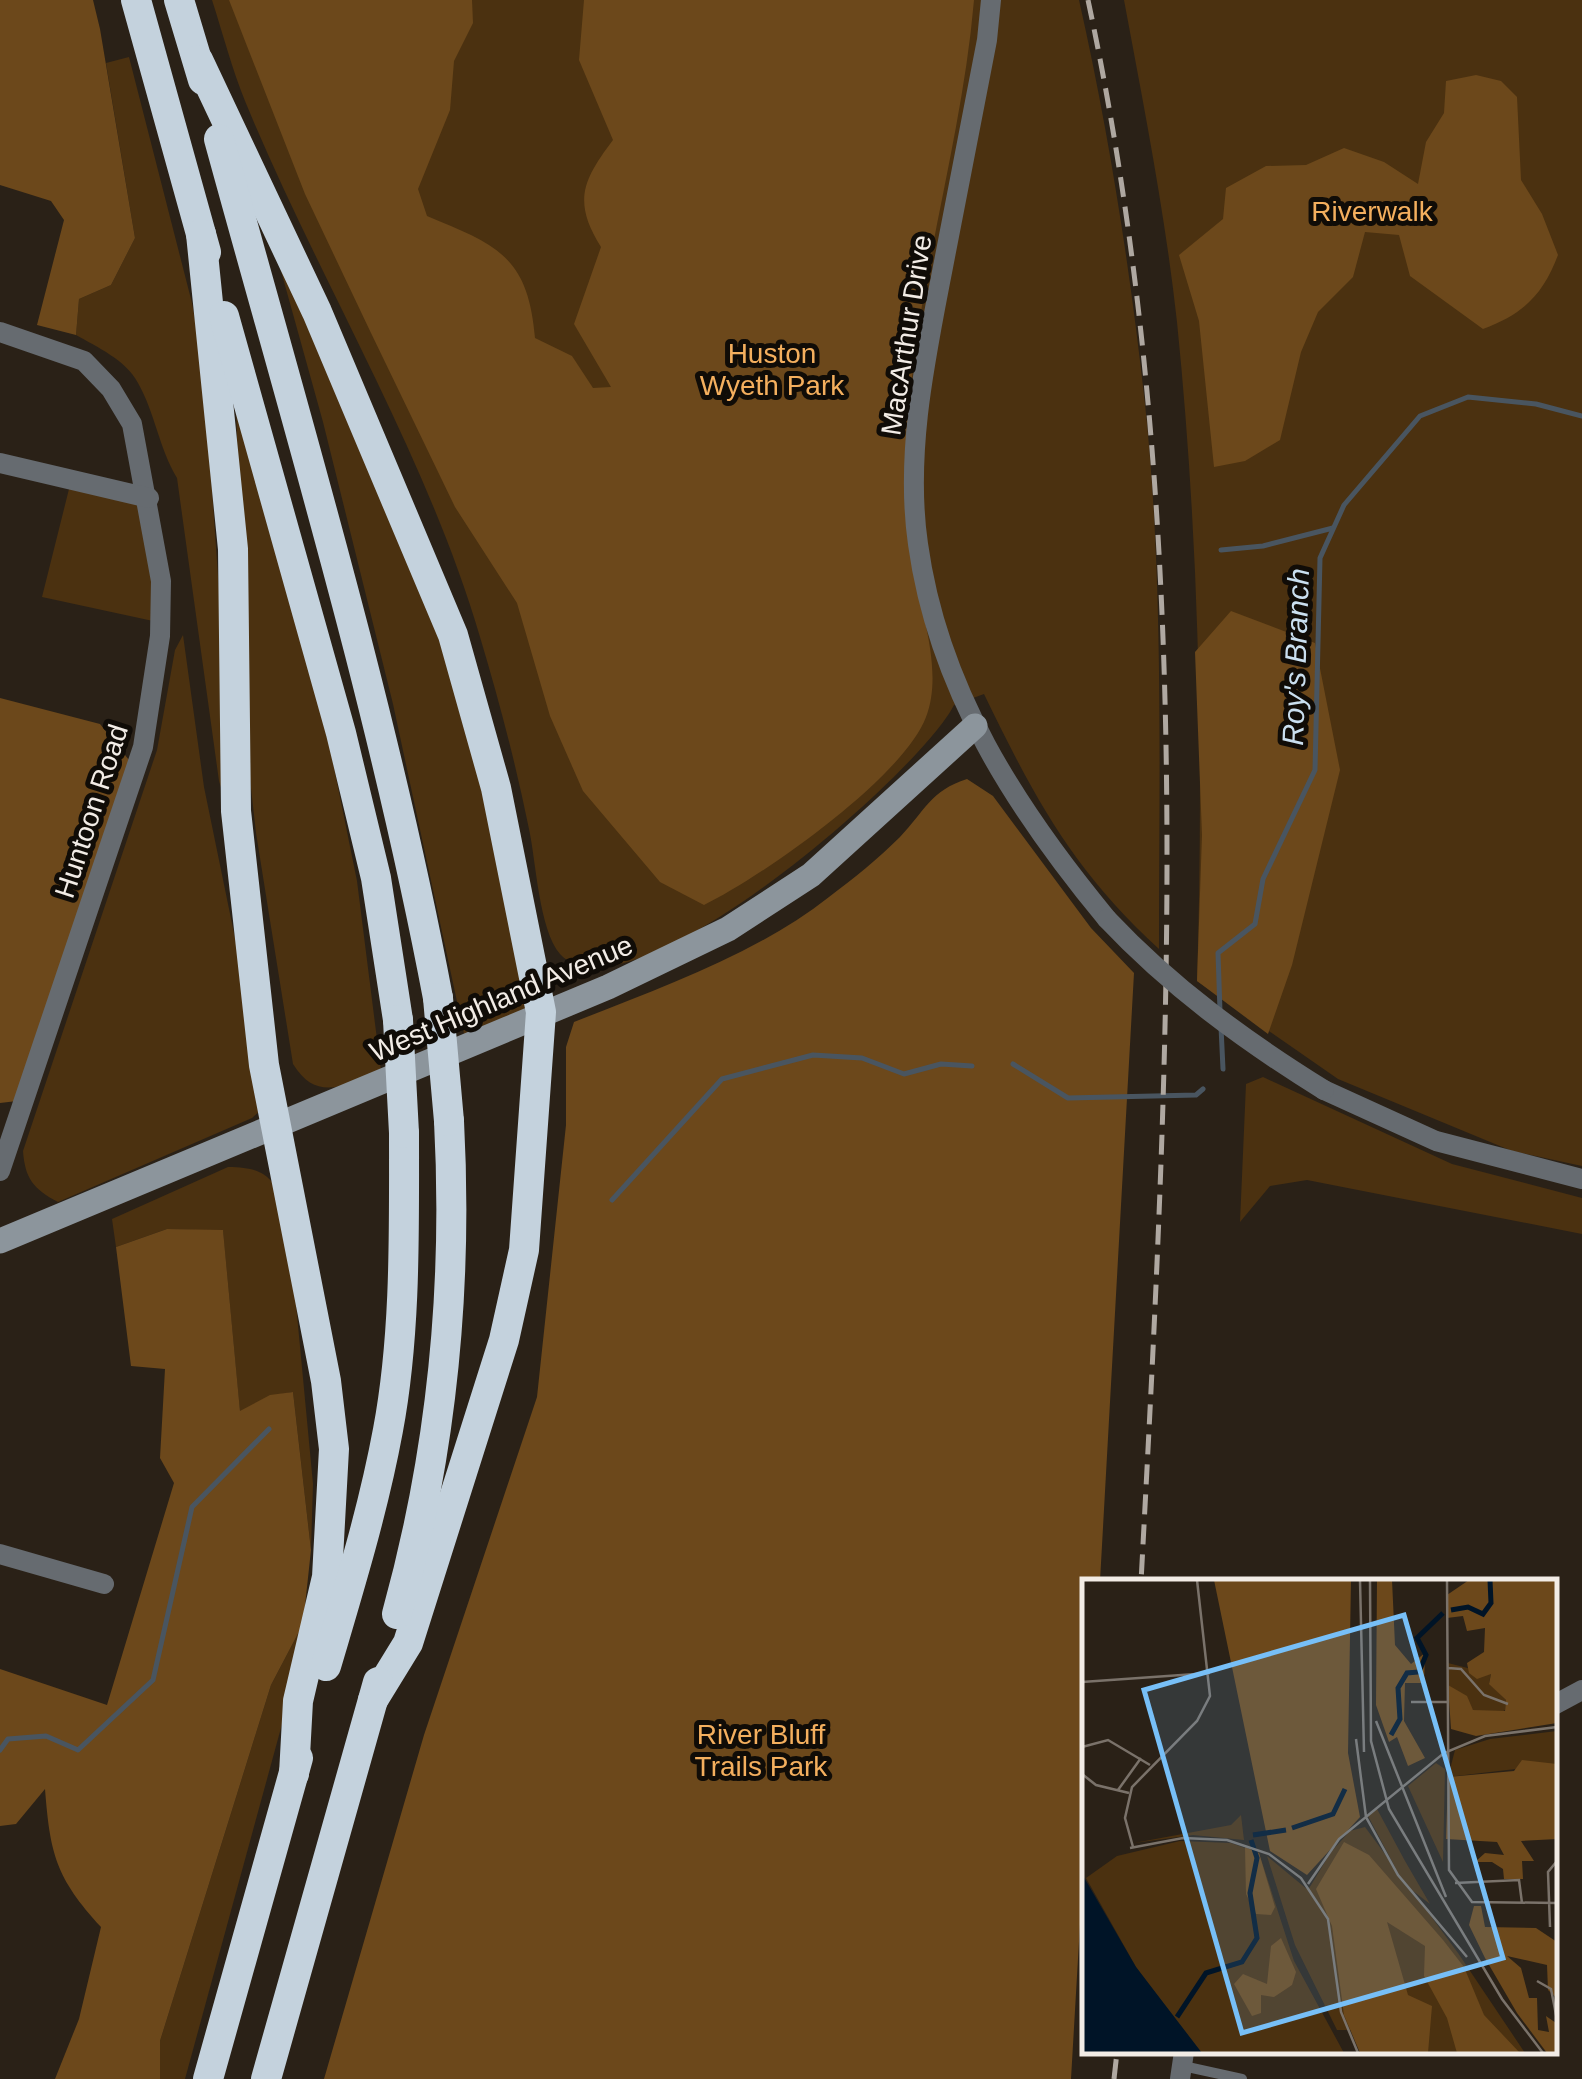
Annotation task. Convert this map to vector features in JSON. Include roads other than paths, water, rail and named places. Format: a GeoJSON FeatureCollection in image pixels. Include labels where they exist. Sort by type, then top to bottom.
{"type":"FeatureCollection","features":[{"type":"Feature","properties":{"kind":"highway"},"geometry":{"type":"LineString","coordinates":[[136,0],[340,732],[376,878],[398,1020],[404,1133],[403,1253],[389,1426],[358,1558],[208,2079]]}},
{"type":"Feature","properties":{"kind":"highway"},"geometry":{"type":"LineString","coordinates":[[179,0],[376,714],[411,859],[438,998],[449,1121],[452,1250],[438,1425],[414,1554],[266,2079]]}},
{"type":"Feature","properties":{"kind":"highway"},"geometry":{"type":"LineString","coordinates":[[198,60],[317,312],[453,635],[496,788],[541,1012],[538,1098],[524,1250],[504,1340],[408,1643],[374,1700]]}},
{"type":"Feature","properties":{"kind":"highway"},"geometry":{"type":"LineString","coordinates":[[202,234],[232,549],[236,810],[264,1064],[326,1381],[334,1449],[328,1577],[298,1701],[294,1774]]}},
{"type":"Feature","properties":{"kind":"street","name":"MacArthur Drive"},"geometry":{"type":"LineString","coordinates":[[991,0],[919,400],[914,501],[918,546],[941,646],[975,726],[1000,774],[1040,834],[1107,920],[1226,1026],[1324,1090],[1436,1141],[1582,1180]]}},
{"type":"Feature","properties":{"kind":"street","name":"Huntoon Road"},"geometry":{"type":"LineString","coordinates":[[0,332],[84,361],[118,401],[132,424],[149,498],[160,582],[160,636],[146,733],[0,1171]]}},
{"type":"Feature","properties":{"kind":"street"},"geometry":{"type":"LineString","coordinates":[[0,464],[149,498]]}},
{"type":"Feature","properties":{"kind":"street","name":"West Highland Avenue"},"geometry":{"type":"LineString","coordinates":[[0,1241],[276,1128],[669,959],[770,904],[839,850],[975,726]]}},
{"type":"Feature","properties":{"kind":"street"},"geometry":{"type":"LineString","coordinates":[[0,1554],[104,1584]]}},
{"type":"Feature","properties":{"kind":"street"},"geometry":{"type":"LineString","coordinates":[[1557,1703],[1582,1690]]}},
{"type":"Feature","properties":{"kind":"lane"},"geometry":{"type":"LineString","coordinates":[[1182,2066],[1242,2079]]}},
{"type":"Feature","properties":{"kind":"waterway","name":"Roy's Branch"},"geometry":{"type":"LineString","coordinates":[[1220,1011],[1218,953],[1255,924],[1263,879],[1315,770],[1320,558],[1344,505],[1420,416],[1468,397],[1536,404],[1582,416]]}},
{"type":"Feature","properties":{"kind":"waterway"},"geometry":{"type":"LineString","coordinates":[[1221,550],[1263,546],[1333,528]]}},
{"type":"Feature","properties":{"kind":"waterway","name":"Roy's Branch"},"geometry":{"type":"LineString","coordinates":[[1221,1027],[1223,1069]]}},
{"type":"Feature","properties":{"kind":"waterway","name":"Roy's Branch"},"geometry":{"type":"LineString","coordinates":[[612,1200],[722,1079],[813,1055],[862,1058],[904,1074],[941,1064],[972,1066]]}},
{"type":"Feature","properties":{"kind":"waterway","name":"Roy's Branch"},"geometry":{"type":"LineString","coordinates":[[1013,1064],[1068,1098],[1196,1095],[1203,1089]]}},
{"type":"Feature","properties":{"kind":"waterway","name":"Roy's Branch"},"geometry":{"type":"LineString","coordinates":[[0,1750],[8,1739],[46,1736],[78,1750],[153,1680],[192,1507],[269,1429]]}},
{"type":"Feature","properties":{"kind":"railway"},"geometry":{"type":"LineString","coordinates":[[1088,0],[1123,195],[1147,392],[1161,590],[1167,788],[1166,987],[1141,1579]]}},
{"type":"Feature","properties":{"kind":"railway"},"geometry":{"type":"LineString","coordinates":[[1114,2079],[1117,2054]]}},
{"type":"Feature","properties":{"kind":"park label","name":"Riverwalk"},"geometry":{"type":"Point","coordinates":[1372,211]}},
{"type":"Feature","properties":{"kind":"park label","name":"Huston Wyeth Park"},"geometry":{"type":"Point","coordinates":[772,369]}},
{"type":"Feature","properties":{"kind":"park label","name":"River Bluff Trails Park"},"geometry":{"type":"Point","coordinates":[761,1750]}}]}
